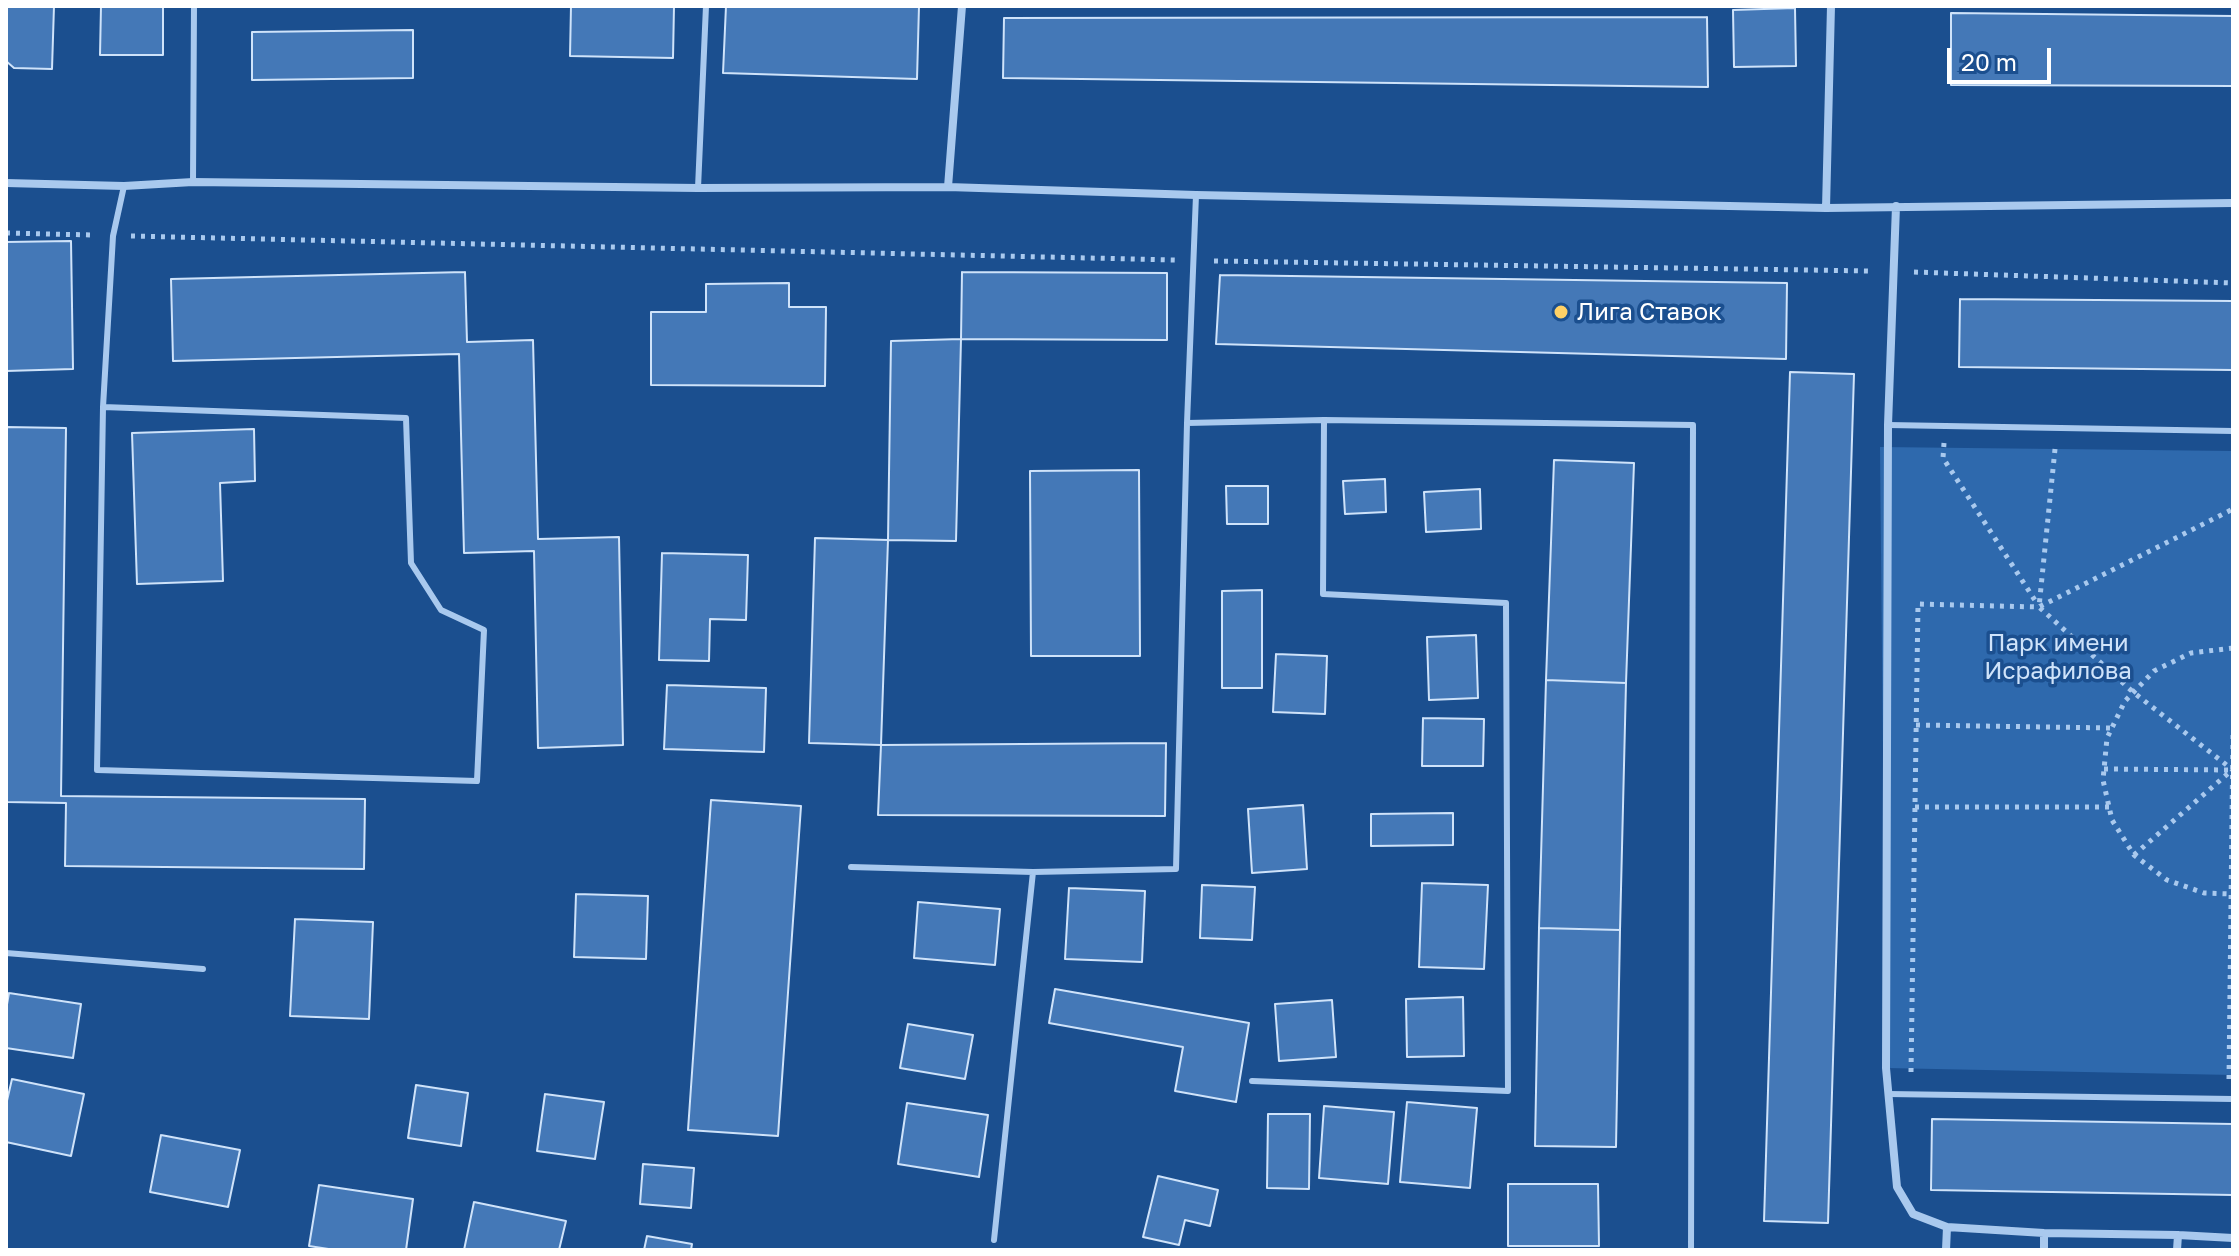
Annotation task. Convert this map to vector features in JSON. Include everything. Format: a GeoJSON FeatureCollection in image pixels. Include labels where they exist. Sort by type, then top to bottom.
{"type":"FeatureCollection","features":[{"type":"Feature","properties":{"kind":"street"},"geometry":{"type":"LineString","coordinates":[[948,187],[962,6]]}},
{"type":"Feature","properties":{"kind":"street"},"geometry":{"type":"LineString","coordinates":[[1826,208],[1831,6]]}},
{"type":"Feature","properties":{"kind":"street"},"geometry":{"type":"LineString","coordinates":[[6,183],[124,186],[193,182],[698,188],[948,187],[1826,208],[2233,203]]}},
{"type":"Feature","properties":{"kind":"street"},"geometry":{"type":"LineString","coordinates":[[1896,206],[1888,425],[1886,1037],[1897,1187],[1913,1214],[1947,1227],[2233,1238]]}},
{"type":"Feature","properties":{"kind":"street"},"geometry":{"type":"LineString","coordinates":[[1946,1250],[1947,1227]]}},
{"type":"Feature","properties":{"kind":"street"},"geometry":{"type":"LineString","coordinates":[[2044,1233],[2044,1250]]}},
{"type":"Feature","properties":{"kind":"street"},"geometry":{"type":"LineString","coordinates":[[2177,1250],[2178,1235]]}},
{"type":"Feature","properties":{"kind":"lane"},"geometry":{"type":"LineString","coordinates":[[193,182],[194,6]]}},
{"type":"Feature","properties":{"kind":"lane"},"geometry":{"type":"LineString","coordinates":[[698,188],[706,6]]}},
{"type":"Feature","properties":{"kind":"lane"},"geometry":{"type":"LineString","coordinates":[[103,407],[406,418],[411,563],[441,610],[484,630],[477,781],[97,770],[103,407],[113,236],[124,186]]}},
{"type":"Feature","properties":{"kind":"lane"},"geometry":{"type":"LineString","coordinates":[[851,867],[1033,872],[1176,869],[1196,195]]}},
{"type":"Feature","properties":{"kind":"lane"},"geometry":{"type":"LineString","coordinates":[[1187,423],[1324,420],[1693,425],[1691,1250]]}},
{"type":"Feature","properties":{"kind":"lane"},"geometry":{"type":"LineString","coordinates":[[1252,1081],[1508,1091],[1506,603],[1323,594],[1324,420]]}},
{"type":"Feature","properties":{"kind":"lane"},"geometry":{"type":"LineString","coordinates":[[1888,425],[2233,431]]}},
{"type":"Feature","properties":{"kind":"lane"},"geometry":{"type":"LineString","coordinates":[[994,1240],[1033,872]]}},
{"type":"Feature","properties":{"kind":"lane"},"geometry":{"type":"LineString","coordinates":[[6,953],[203,969]]}},
{"type":"Feature","properties":{"kind":"lane"},"geometry":{"type":"LineString","coordinates":[[1888,1094],[2231,1099]]}},
{"type":"Feature","properties":{"kind":"path"},"geometry":{"type":"LineString","coordinates":[[6,233],[1193,260],[1893,272],[2233,283]]}},
{"type":"Feature","properties":{"kind":"path"},"geometry":{"type":"LineString","coordinates":[[1945,426],[1943,458],[2039,607],[2133,692],[2233,770]]}},
{"type":"Feature","properties":{"kind":"path"},"geometry":{"type":"LineString","coordinates":[[2039,607],[2057,428]]}},
{"type":"Feature","properties":{"kind":"path"},"geometry":{"type":"LineString","coordinates":[[1911,1094],[1918,604],[2039,607],[2233,509]]}},
{"type":"Feature","properties":{"kind":"path"},"geometry":{"type":"LineString","coordinates":[[2232,894],[2204,893],[2167,880],[2134,855],[2112,820],[2103,780],[2107,738],[2125,701],[2133,692],[2154,671],[2191,653],[2233,648]]}},
{"type":"Feature","properties":{"kind":"path"},"geometry":{"type":"LineString","coordinates":[[1916,725],[2112,728]]}},
{"type":"Feature","properties":{"kind":"path"},"geometry":{"type":"LineString","coordinates":[[2231,1099],[2233,732]]}},
{"type":"Feature","properties":{"kind":"path"},"geometry":{"type":"LineString","coordinates":[[2104,769],[2233,770]]}},
{"type":"Feature","properties":{"kind":"path"},"geometry":{"type":"LineString","coordinates":[[2134,855],[2233,770]]}},
{"type":"Feature","properties":{"kind":"path"},"geometry":{"type":"LineString","coordinates":[[1915,807],[2109,807]]}},
{"type":"Feature","properties":{"kind":"green space","name":"Парк имени Исрафилова"},"geometry":{"type":"Polygon","coordinates":[[[1880,447],[2233,451],[2233,1075],[1886,1068],[1880,447]]]}},
{"type":"Feature","properties":{"kind":"building"},"geometry":{"type":"Polygon","coordinates":[[[6,6],[54,6],[52,69],[14,68],[6,61],[6,6]]]}},
{"type":"Feature","properties":{"kind":"building"},"geometry":{"type":"Polygon","coordinates":[[[101,6],[163,6],[163,55],[100,55],[101,6]]]}},
{"type":"Feature","properties":{"kind":"building"},"geometry":{"type":"Polygon","coordinates":[[[571,6],[674,6],[673,58],[570,56],[571,6]]]}},
{"type":"Feature","properties":{"kind":"building"},"geometry":{"type":"Polygon","coordinates":[[[726,6],[919,6],[917,79],[723,73],[726,6]]]}},
{"type":"Feature","properties":{"kind":"building"},"geometry":{"type":"Polygon","coordinates":[[[1795,8],[1796,66],[1734,67],[1733,10],[1795,8]]]}},
{"type":"Feature","properties":{"kind":"building"},"geometry":{"type":"Polygon","coordinates":[[[1951,13],[2233,16],[2233,86],[1951,85],[1951,13]]]}},
{"type":"Feature","properties":{"kind":"building"},"geometry":{"type":"Polygon","coordinates":[[[1707,17],[1708,87],[1003,78],[1004,18],[1707,17]]]}},
{"type":"Feature","properties":{"kind":"building"},"geometry":{"type":"Polygon","coordinates":[[[413,30],[413,78],[252,80],[252,32],[413,30]]]}},
{"type":"Feature","properties":{"kind":"building"},"geometry":{"type":"Polygon","coordinates":[[[71,241],[73,369],[6,371],[6,242],[71,241]]]}},
{"type":"Feature","properties":{"kind":"building"},"geometry":{"type":"Polygon","coordinates":[[[465,272],[467,342],[533,340],[538,539],[619,537],[623,745],[538,748],[534,551],[464,553],[459,354],[173,361],[171,279],[465,272]]]}},
{"type":"Feature","properties":{"kind":"building"},"geometry":{"type":"Polygon","coordinates":[[[962,272],[1167,273],[1167,340],[961,339],[962,272]]]}},
{"type":"Feature","properties":{"kind":"building"},"geometry":{"type":"Polygon","coordinates":[[[1220,275],[1787,283],[1786,359],[1216,344],[1220,275]]]}},
{"type":"Feature","properties":{"kind":"building"},"geometry":{"type":"Polygon","coordinates":[[[789,283],[789,307],[826,307],[825,386],[651,385],[651,312],[706,312],[706,284],[789,283]]]}},
{"type":"Feature","properties":{"kind":"building"},"geometry":{"type":"Polygon","coordinates":[[[1960,299],[2233,301],[2233,370],[1959,367],[1960,299]]]}},
{"type":"Feature","properties":{"kind":"building"},"geometry":{"type":"Polygon","coordinates":[[[961,339],[956,541],[888,540],[891,341],[961,339]]]}},
{"type":"Feature","properties":{"kind":"building"},"geometry":{"type":"Polygon","coordinates":[[[1790,372],[1854,374],[1828,1223],[1764,1221],[1790,372]]]}},
{"type":"Feature","properties":{"kind":"building"},"geometry":{"type":"Polygon","coordinates":[[[6,427],[66,428],[61,796],[365,799],[364,869],[65,866],[66,803],[6,802],[6,427]]]}},
{"type":"Feature","properties":{"kind":"building"},"geometry":{"type":"Polygon","coordinates":[[[254,429],[255,481],[220,483],[223,581],[137,584],[132,433],[254,429]]]}},
{"type":"Feature","properties":{"kind":"building"},"geometry":{"type":"Polygon","coordinates":[[[1554,460],[1634,463],[1626,683],[1546,680],[1554,460]]]}},
{"type":"Feature","properties":{"kind":"building"},"geometry":{"type":"Polygon","coordinates":[[[1139,470],[1140,656],[1031,656],[1030,471],[1139,470]]]}},
{"type":"Feature","properties":{"kind":"building"},"geometry":{"type":"Polygon","coordinates":[[[1385,479],[1386,512],[1345,514],[1343,481],[1385,479]]]}},
{"type":"Feature","properties":{"kind":"building"},"geometry":{"type":"Polygon","coordinates":[[[1226,486],[1268,486],[1268,524],[1227,524],[1226,486]]]}},
{"type":"Feature","properties":{"kind":"building"},"geometry":{"type":"Polygon","coordinates":[[[1480,489],[1481,529],[1426,532],[1424,492],[1480,489]]]}},
{"type":"Feature","properties":{"kind":"building"},"geometry":{"type":"Polygon","coordinates":[[[815,538],[888,540],[881,745],[809,743],[815,538]]]}},
{"type":"Feature","properties":{"kind":"building"},"geometry":{"type":"Polygon","coordinates":[[[662,553],[748,555],[746,620],[710,619],[709,661],[659,660],[662,553]]]}},
{"type":"Feature","properties":{"kind":"building"},"geometry":{"type":"Polygon","coordinates":[[[1262,590],[1262,688],[1222,688],[1222,591],[1262,590]]]}},
{"type":"Feature","properties":{"kind":"building"},"geometry":{"type":"Polygon","coordinates":[[[1476,635],[1478,698],[1429,700],[1427,637],[1476,635]]]}},
{"type":"Feature","properties":{"kind":"building"},"geometry":{"type":"Polygon","coordinates":[[[1276,654],[1327,656],[1325,714],[1273,712],[1276,654]]]}},
{"type":"Feature","properties":{"kind":"building"},"geometry":{"type":"Polygon","coordinates":[[[1546,680],[1626,683],[1620,930],[1539,928],[1546,680]]]}},
{"type":"Feature","properties":{"kind":"building"},"geometry":{"type":"Polygon","coordinates":[[[667,685],[766,688],[764,752],[664,749],[667,685]]]}},
{"type":"Feature","properties":{"kind":"building"},"geometry":{"type":"Polygon","coordinates":[[[1423,718],[1484,719],[1483,766],[1422,766],[1423,718]]]}},
{"type":"Feature","properties":{"kind":"building"},"geometry":{"type":"Polygon","coordinates":[[[1166,743],[1165,816],[878,815],[881,745],[1166,743]]]}},
{"type":"Feature","properties":{"kind":"building"},"geometry":{"type":"Polygon","coordinates":[[[711,800],[801,806],[778,1136],[688,1130],[711,800]]]}},
{"type":"Feature","properties":{"kind":"building"},"geometry":{"type":"Polygon","coordinates":[[[1303,805],[1307,869],[1252,873],[1248,809],[1303,805]]]}},
{"type":"Feature","properties":{"kind":"building"},"geometry":{"type":"Polygon","coordinates":[[[1453,813],[1453,845],[1371,846],[1371,814],[1453,813]]]}},
{"type":"Feature","properties":{"kind":"building"},"geometry":{"type":"Polygon","coordinates":[[[1422,883],[1488,885],[1484,969],[1419,967],[1422,883]]]}},
{"type":"Feature","properties":{"kind":"building"},"geometry":{"type":"Polygon","coordinates":[[[1202,885],[1255,887],[1252,940],[1200,938],[1202,885]]]}},
{"type":"Feature","properties":{"kind":"building"},"geometry":{"type":"Polygon","coordinates":[[[1069,888],[1145,891],[1142,962],[1065,959],[1069,888]]]}},
{"type":"Feature","properties":{"kind":"building"},"geometry":{"type":"Polygon","coordinates":[[[576,894],[648,896],[646,959],[574,957],[576,894]]]}},
{"type":"Feature","properties":{"kind":"building"},"geometry":{"type":"Polygon","coordinates":[[[918,902],[1000,909],[995,965],[914,958],[918,902]]]}},
{"type":"Feature","properties":{"kind":"building"},"geometry":{"type":"Polygon","coordinates":[[[295,919],[373,922],[369,1019],[290,1016],[295,919]]]}},
{"type":"Feature","properties":{"kind":"building"},"geometry":{"type":"Polygon","coordinates":[[[1539,928],[1620,930],[1616,1147],[1535,1146],[1539,928]]]}},
{"type":"Feature","properties":{"kind":"building"},"geometry":{"type":"Polygon","coordinates":[[[1055,989],[1249,1023],[1236,1102],[1175,1091],[1183,1047],[1049,1023],[1055,989]]]}},
{"type":"Feature","properties":{"kind":"building"},"geometry":{"type":"Polygon","coordinates":[[[9,993],[81,1004],[73,1058],[6,1048],[9,993]]]}},
{"type":"Feature","properties":{"kind":"building"},"geometry":{"type":"Polygon","coordinates":[[[1463,997],[1464,1056],[1407,1057],[1406,999],[1463,997]]]}},
{"type":"Feature","properties":{"kind":"building"},"geometry":{"type":"Polygon","coordinates":[[[1332,1000],[1336,1057],[1279,1061],[1275,1004],[1332,1000]]]}},
{"type":"Feature","properties":{"kind":"building"},"geometry":{"type":"Polygon","coordinates":[[[908,1024],[973,1035],[965,1079],[900,1068],[908,1024]]]}},
{"type":"Feature","properties":{"kind":"building"},"geometry":{"type":"Polygon","coordinates":[[[12,1079],[84,1094],[71,1156],[6,1142],[6,1105],[12,1079]]]}},
{"type":"Feature","properties":{"kind":"building"},"geometry":{"type":"Polygon","coordinates":[[[416,1085],[468,1093],[461,1146],[408,1138],[416,1085]]]}},
{"type":"Feature","properties":{"kind":"building"},"geometry":{"type":"Polygon","coordinates":[[[545,1094],[604,1102],[595,1159],[537,1151],[545,1094]]]}},
{"type":"Feature","properties":{"kind":"building"},"geometry":{"type":"Polygon","coordinates":[[[1407,1102],[1477,1108],[1470,1188],[1400,1182],[1407,1102]]]}},
{"type":"Feature","properties":{"kind":"building"},"geometry":{"type":"Polygon","coordinates":[[[907,1103],[988,1115],[979,1177],[898,1164],[907,1103]]]}},
{"type":"Feature","properties":{"kind":"building"},"geometry":{"type":"Polygon","coordinates":[[[1324,1106],[1394,1112],[1388,1184],[1319,1178],[1324,1106]]]}},
{"type":"Feature","properties":{"kind":"building"},"geometry":{"type":"Polygon","coordinates":[[[1268,1114],[1310,1114],[1309,1189],[1267,1188],[1268,1114]]]}},
{"type":"Feature","properties":{"kind":"building"},"geometry":{"type":"Polygon","coordinates":[[[1932,1119],[2233,1124],[2233,1195],[1931,1190],[1932,1119]]]}},
{"type":"Feature","properties":{"kind":"building"},"geometry":{"type":"Polygon","coordinates":[[[161,1135],[240,1150],[228,1207],[150,1192],[161,1135]]]}},
{"type":"Feature","properties":{"kind":"building"},"geometry":{"type":"Polygon","coordinates":[[[643,1164],[694,1168],[691,1208],[640,1204],[643,1164]]]}},
{"type":"Feature","properties":{"kind":"building"},"geometry":{"type":"Polygon","coordinates":[[[1158,1176],[1218,1190],[1210,1226],[1185,1220],[1179,1245],[1143,1237],[1158,1176]]]}},
{"type":"Feature","properties":{"kind":"building"},"geometry":{"type":"Polygon","coordinates":[[[1508,1184],[1598,1184],[1599,1246],[1508,1246],[1508,1184]]]}},
{"type":"Feature","properties":{"kind":"building"},"geometry":{"type":"Polygon","coordinates":[[[319,1185],[413,1199],[406,1250],[335,1250],[309,1246],[319,1185]]]}},
{"type":"Feature","properties":{"kind":"building"},"geometry":{"type":"Polygon","coordinates":[[[474,1202],[566,1221],[559,1250],[464,1250],[474,1202]]]}},
{"type":"Feature","properties":{"kind":"building"},"geometry":{"type":"Polygon","coordinates":[[[647,1236],[692,1244],[691,1250],[644,1250],[647,1236]]]}},
{"type":"Feature","properties":{"kind":"place","name":"Лига Ставок"},"geometry":{"type":"Point","coordinates":[1561,312]}}]}
